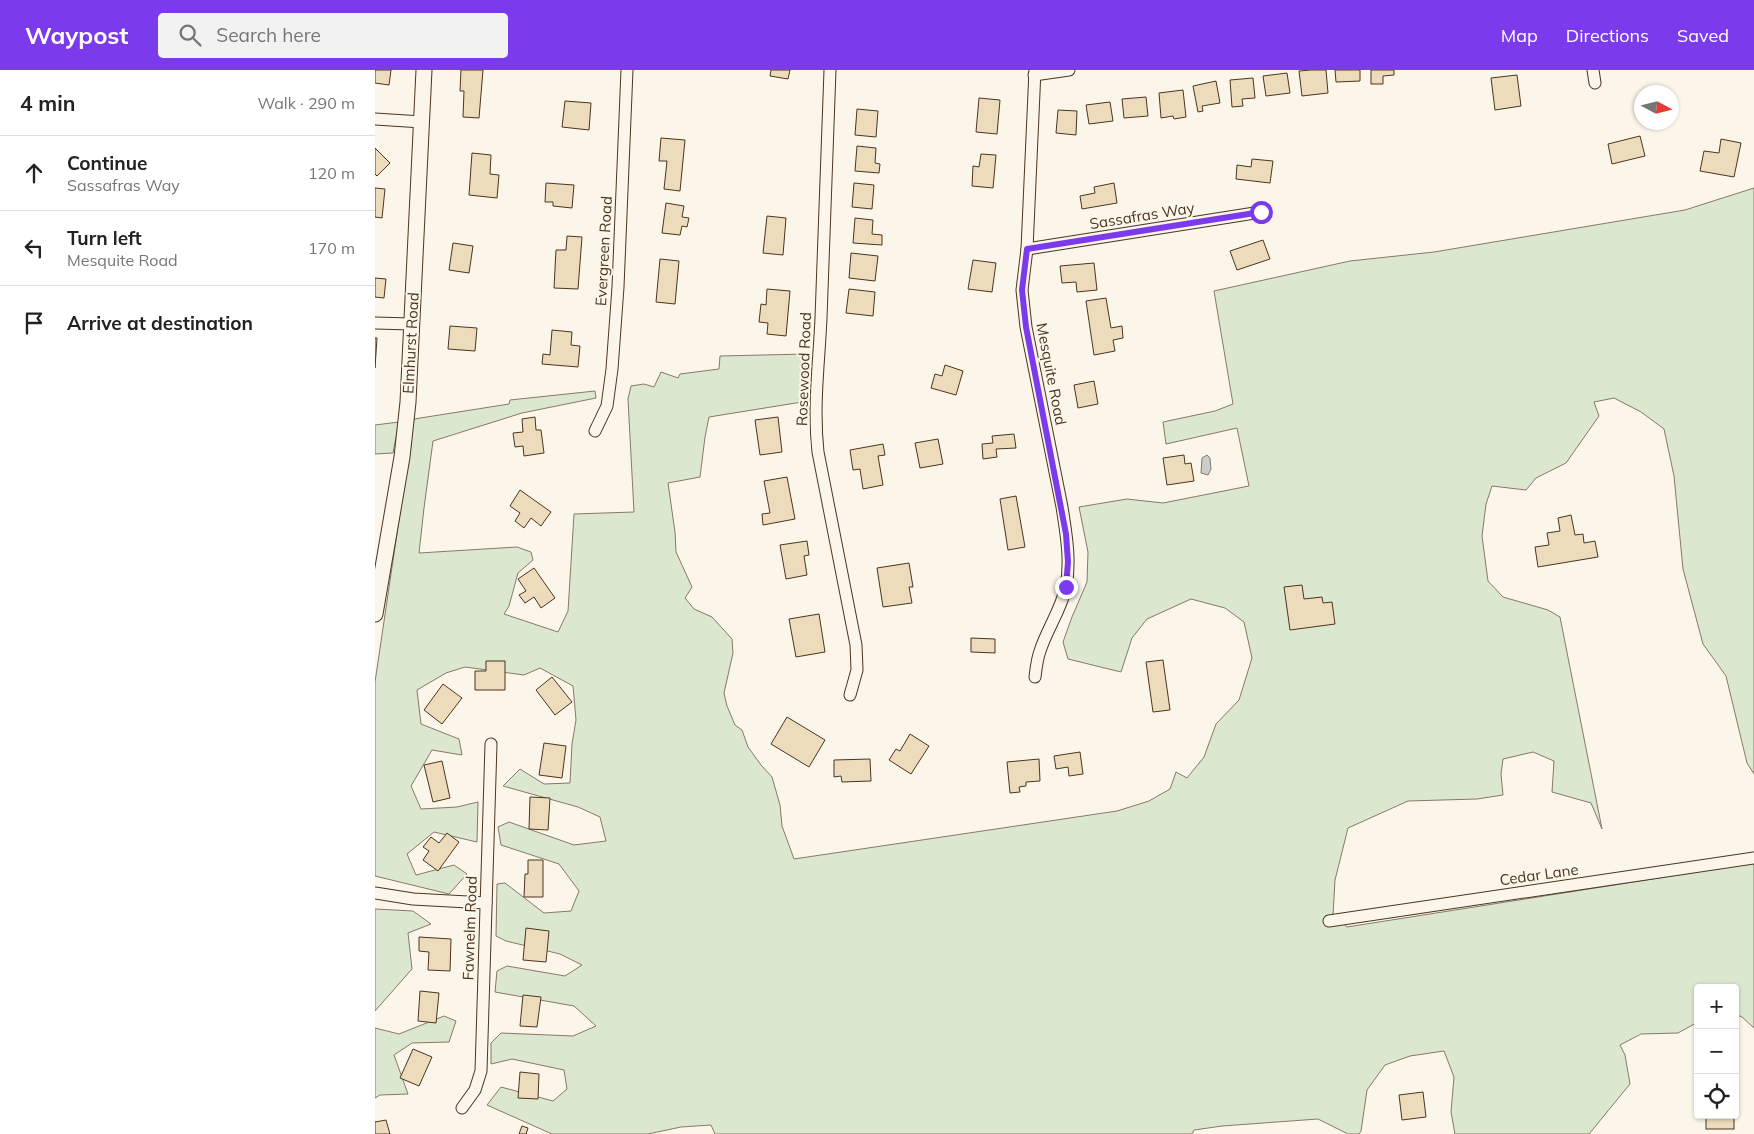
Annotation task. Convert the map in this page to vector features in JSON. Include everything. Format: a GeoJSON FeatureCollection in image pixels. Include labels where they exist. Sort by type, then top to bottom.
{"type":"FeatureCollection","features":[{"type":"Feature","properties":{"kind":"street","name":"Elmhurst Road"},"geometry":{"type":"LineString","coordinates":[[375,614],[402,457],[408,402],[424,70]]}},
{"type":"Feature","properties":{"kind":"street","name":"Evergreen Road"},"geometry":{"type":"LineString","coordinates":[[595,431],[607,406],[612,369],[627,70]]}},
{"type":"Feature","properties":{"kind":"street","name":"Rosewood Road"},"geometry":{"type":"LineString","coordinates":[[830,70],[821,321],[815,399],[815,428],[818,452],[856,645],[857,670],[850,695]]}},
{"type":"Feature","properties":{"kind":"street"},"geometry":{"type":"LineString","coordinates":[[1035,73],[1069,70]]}},
{"type":"Feature","properties":{"kind":"street"},"geometry":{"type":"LineString","coordinates":[[1593,70],[1595,83]]}},
{"type":"Feature","properties":{"kind":"street","name":"Mesquite Road"},"geometry":{"type":"LineString","coordinates":[[1035,73],[1027,249],[1022,290],[1026,327],[1062,507],[1068,562],[1066,587],[1059,609],[1039,651],[1035,677]]}},
{"type":"Feature","properties":{"kind":"street"},"geometry":{"type":"LineString","coordinates":[[375,119],[422,122]]}},
{"type":"Feature","properties":{"kind":"street","name":"Sassafras Way"},"geometry":{"type":"LineString","coordinates":[[1027,249],[1261,212]]}},
{"type":"Feature","properties":{"kind":"street"},"geometry":{"type":"LineString","coordinates":[[375,323],[412,324]]}},
{"type":"Feature","properties":{"kind":"street","name":"Fawnelm Road"},"geometry":{"type":"LineString","coordinates":[[462,1108],[475,1090],[481,1072],[491,744]]}},
{"type":"Feature","properties":{"kind":"street","name":"Cedar Lane"},"geometry":{"type":"LineString","coordinates":[[1329,920],[1754,858]]}},
{"type":"Feature","properties":{"kind":"street"},"geometry":{"type":"LineString","coordinates":[[375,893],[413,899],[486,903]]}},
{"type":"Feature","properties":{"kind":"green space"},"geometry":{"type":"Polygon","coordinates":[[[1754,188],[1754,774],[1747,763],[1726,676],[1703,644],[1683,569],[1674,476],[1664,429],[1641,412],[1614,398],[1594,402],[1599,416],[1566,463],[1536,478],[1526,490],[1492,486],[1486,504],[1482,536],[1488,581],[1503,597],[1548,610],[1560,617],[1602,829],[1591,803],[1552,792],[1554,761],[1533,752],[1503,759],[1501,774],[1503,795],[1477,799],[1408,801],[1348,828],[1335,880],[1333,915],[1347,927],[1754,863],[1754,1028],[1739,1016],[1739,984],[1694,984],[1694,1024],[1678,1033],[1641,1034],[1620,1045],[1625,1055],[1630,1084],[1589,1134],[1455,1134],[1451,1112],[1454,1077],[1444,1051],[1410,1056],[1385,1065],[1367,1090],[1359,1134],[1348,1134],[1318,1119],[1222,1126],[1194,1130],[1192,1134],[715,1134],[711,1125],[681,1127],[648,1134],[552,1134],[487,1105],[501,1087],[553,1101],[567,1089],[564,1070],[512,1059],[491,1064],[491,1043],[501,1033],[573,1036],[596,1026],[574,1006],[495,992],[497,971],[507,966],[565,976],[582,965],[560,954],[506,941],[496,936],[497,884],[505,883],[544,913],[571,911],[579,891],[559,864],[501,845],[498,827],[509,822],[574,845],[606,841],[600,817],[578,807],[503,786],[520,769],[544,784],[570,783],[572,744],[576,720],[573,686],[540,668],[524,675],[465,667],[446,673],[417,690],[421,724],[459,739],[462,755],[432,750],[411,786],[421,809],[457,807],[478,802],[477,842],[434,832],[407,854],[416,875],[454,865],[467,874],[449,894],[375,876],[375,682],[414,419],[509,404],[510,400],[595,391],[596,398],[522,413],[433,441],[419,553],[517,547],[531,552],[533,560],[518,573],[509,606],[504,614],[558,632],[568,611],[574,514],[634,512],[628,399],[631,386],[644,384],[654,387],[661,372],[678,378],[680,374],[719,369],[720,356],[807,354],[802,402],[709,417],[700,477],[668,483],[676,552],[692,587],[685,598],[694,609],[712,617],[732,639],[733,653],[724,693],[727,706],[735,725],[742,730],[748,747],[772,777],[780,805],[782,826],[794,859],[1117,811],[1149,801],[1170,789],[1176,772],[1187,778],[1204,757],[1216,724],[1239,700],[1252,658],[1244,622],[1225,608],[1191,599],[1147,619],[1132,638],[1121,672],[1068,659],[1063,642],[1087,582],[1088,552],[1079,507],[1127,499],[1163,503],[1249,486],[1237,428],[1166,444],[1163,422],[1215,411],[1233,404],[1214,291],[1350,261],[1434,252],[1685,210],[1754,188]]]}},
{"type":"Feature","properties":{"kind":"green space"},"geometry":{"type":"Polygon","coordinates":[[[399,422],[393,453],[375,454],[375,425],[399,422]]]}},
{"type":"Feature","properties":{"kind":"green space"},"geometry":{"type":"Polygon","coordinates":[[[375,909],[413,911],[431,924],[408,933],[412,969],[375,1011],[375,909]]]}},
{"type":"Feature","properties":{"kind":"green space"},"geometry":{"type":"Polygon","coordinates":[[[444,1016],[456,1021],[449,1042],[412,1043],[394,1055],[408,1094],[380,1095],[375,1098],[375,1028],[399,1034],[444,1016]]]}},
{"type":"Feature","properties":{"kind":"shaded area"},"geometry":{"type":"Polygon","coordinates":[[[1207,455],[1210,458],[1211,469],[1208,475],[1201,473],[1202,458],[1207,455]]]}},
{"type":"Feature","properties":{"kind":"building"},"geometry":{"type":"Polygon","coordinates":[[[375,70],[391,70],[389,85],[375,83],[375,70]]]}},
{"type":"Feature","properties":{"kind":"building"},"geometry":{"type":"Polygon","coordinates":[[[461,70],[483,70],[479,118],[463,117],[464,91],[460,91],[461,70]]]}},
{"type":"Feature","properties":{"kind":"building"},"geometry":{"type":"Polygon","coordinates":[[[771,70],[790,70],[788,79],[770,76],[771,70]]]}},
{"type":"Feature","properties":{"kind":"building"},"geometry":{"type":"Polygon","coordinates":[[[1326,70],[1328,93],[1302,96],[1299,71],[1326,70]]]}},
{"type":"Feature","properties":{"kind":"building"},"geometry":{"type":"Polygon","coordinates":[[[1335,70],[1360,70],[1360,81],[1336,82],[1335,70]]]}},
{"type":"Feature","properties":{"kind":"building"},"geometry":{"type":"Polygon","coordinates":[[[1371,70],[1394,70],[1394,75],[1383,76],[1383,84],[1371,84],[1371,70]]]}},
{"type":"Feature","properties":{"kind":"building"},"geometry":{"type":"Polygon","coordinates":[[[1287,73],[1290,93],[1266,96],[1263,76],[1287,73]]]}},
{"type":"Feature","properties":{"kind":"building"},"geometry":{"type":"Polygon","coordinates":[[[1517,75],[1521,106],[1495,110],[1491,78],[1517,75]]]}},
{"type":"Feature","properties":{"kind":"building"},"geometry":{"type":"Polygon","coordinates":[[[1253,78],[1255,98],[1242,99],[1243,106],[1232,107],[1230,80],[1253,78]]]}},
{"type":"Feature","properties":{"kind":"building"},"geometry":{"type":"Polygon","coordinates":[[[1216,81],[1220,103],[1202,106],[1203,111],[1198,112],[1193,86],[1216,81]]]}},
{"type":"Feature","properties":{"kind":"building"},"geometry":{"type":"Polygon","coordinates":[[[1183,90],[1186,117],[1174,119],[1173,116],[1161,118],[1159,93],[1183,90]]]}},
{"type":"Feature","properties":{"kind":"building"},"geometry":{"type":"Polygon","coordinates":[[[1146,97],[1148,116],[1124,118],[1122,99],[1146,97]]]}},
{"type":"Feature","properties":{"kind":"building"},"geometry":{"type":"Polygon","coordinates":[[[979,98],[1000,100],[997,134],[976,132],[979,98]]]}},
{"type":"Feature","properties":{"kind":"building"},"geometry":{"type":"Polygon","coordinates":[[[565,101],[591,103],[589,130],[562,127],[565,101]]]}},
{"type":"Feature","properties":{"kind":"building"},"geometry":{"type":"Polygon","coordinates":[[[1110,102],[1113,121],[1089,124],[1086,105],[1110,102]]]}},
{"type":"Feature","properties":{"kind":"building"},"geometry":{"type":"Polygon","coordinates":[[[857,109],[878,111],[876,137],[855,135],[857,109]]]}},
{"type":"Feature","properties":{"kind":"building"},"geometry":{"type":"Polygon","coordinates":[[[1058,110],[1077,111],[1076,135],[1056,133],[1058,110]]]}},
{"type":"Feature","properties":{"kind":"building"},"geometry":{"type":"Polygon","coordinates":[[[1640,136],[1645,156],[1612,164],[1608,144],[1640,136]]]}},
{"type":"Feature","properties":{"kind":"building"},"geometry":{"type":"Polygon","coordinates":[[[661,138],[685,140],[680,191],[664,189],[667,161],[659,161],[661,138]]]}},
{"type":"Feature","properties":{"kind":"building"},"geometry":{"type":"Polygon","coordinates":[[[1721,139],[1741,143],[1734,177],[1700,171],[1704,151],[1719,153],[1721,139]]]}},
{"type":"Feature","properties":{"kind":"building"},"geometry":{"type":"Polygon","coordinates":[[[857,146],[876,148],[875,163],[880,164],[879,173],[855,171],[857,146]]]}},
{"type":"Feature","properties":{"kind":"building"},"geometry":{"type":"Polygon","coordinates":[[[375,148],[390,163],[377,176],[375,174],[375,148]]]}},
{"type":"Feature","properties":{"kind":"building"},"geometry":{"type":"Polygon","coordinates":[[[472,153],[491,155],[490,174],[499,175],[497,198],[469,195],[472,153]]]}},
{"type":"Feature","properties":{"kind":"building"},"geometry":{"type":"Polygon","coordinates":[[[981,154],[996,155],[993,188],[972,186],[973,166],[979,167],[981,154]]]}},
{"type":"Feature","properties":{"kind":"building"},"geometry":{"type":"Polygon","coordinates":[[[1252,159],[1273,161],[1270,183],[1236,179],[1237,165],[1251,167],[1252,159]]]}},
{"type":"Feature","properties":{"kind":"building"},"geometry":{"type":"Polygon","coordinates":[[[546,183],[574,185],[572,208],[553,206],[553,202],[545,202],[546,183]]]}},
{"type":"Feature","properties":{"kind":"building"},"geometry":{"type":"Polygon","coordinates":[[[854,183],[874,185],[872,209],[852,207],[854,183]]]}},
{"type":"Feature","properties":{"kind":"building"},"geometry":{"type":"Polygon","coordinates":[[[1114,183],[1117,203],[1082,209],[1080,196],[1095,193],[1094,187],[1114,183]]]}},
{"type":"Feature","properties":{"kind":"building"},"geometry":{"type":"Polygon","coordinates":[[[375,188],[385,189],[382,218],[375,217],[375,188]]]}},
{"type":"Feature","properties":{"kind":"building"},"geometry":{"type":"Polygon","coordinates":[[[666,203],[684,206],[682,217],[689,218],[687,227],[682,226],[680,235],[662,233],[666,203]]]}},
{"type":"Feature","properties":{"kind":"building"},"geometry":{"type":"Polygon","coordinates":[[[767,216],[786,218],[783,255],[763,253],[767,216]]]}},
{"type":"Feature","properties":{"kind":"building"},"geometry":{"type":"Polygon","coordinates":[[[855,218],[873,220],[872,234],[882,235],[882,245],[853,243],[855,218]]]}},
{"type":"Feature","properties":{"kind":"building"},"geometry":{"type":"Polygon","coordinates":[[[567,236],[582,237],[578,289],[554,288],[556,250],[566,250],[567,236]]]}},
{"type":"Feature","properties":{"kind":"building"},"geometry":{"type":"Polygon","coordinates":[[[1263,240],[1270,259],[1237,270],[1230,251],[1263,240]]]}},
{"type":"Feature","properties":{"kind":"building"},"geometry":{"type":"Polygon","coordinates":[[[453,243],[473,246],[469,273],[449,270],[453,243]]]}},
{"type":"Feature","properties":{"kind":"building"},"geometry":{"type":"Polygon","coordinates":[[[851,253],[878,256],[875,281],[849,278],[851,253]]]}},
{"type":"Feature","properties":{"kind":"building"},"geometry":{"type":"Polygon","coordinates":[[[660,259],[679,261],[675,304],[656,302],[660,259]]]}},
{"type":"Feature","properties":{"kind":"building"},"geometry":{"type":"Polygon","coordinates":[[[973,260],[996,263],[992,292],[968,289],[973,260]]]}},
{"type":"Feature","properties":{"kind":"building"},"geometry":{"type":"Polygon","coordinates":[[[1094,263],[1097,290],[1077,292],[1076,282],[1062,283],[1060,266],[1094,263]]]}},
{"type":"Feature","properties":{"kind":"building"},"geometry":{"type":"Polygon","coordinates":[[[375,278],[386,279],[384,298],[375,297],[375,278]]]}},
{"type":"Feature","properties":{"kind":"building"},"geometry":{"type":"Polygon","coordinates":[[[767,289],[790,291],[786,336],[767,334],[768,323],[759,322],[761,304],[766,305],[767,289]]]}},
{"type":"Feature","properties":{"kind":"building"},"geometry":{"type":"Polygon","coordinates":[[[849,289],[875,292],[873,316],[846,313],[849,289]]]}},
{"type":"Feature","properties":{"kind":"building"},"geometry":{"type":"Polygon","coordinates":[[[1106,298],[1111,328],[1122,326],[1123,338],[1113,340],[1115,351],[1094,355],[1086,301],[1106,298]]]}},
{"type":"Feature","properties":{"kind":"building"},"geometry":{"type":"Polygon","coordinates":[[[450,326],[477,328],[475,351],[448,349],[450,326]]]}},
{"type":"Feature","properties":{"kind":"building"},"geometry":{"type":"Polygon","coordinates":[[[552,330],[572,332],[571,345],[580,346],[578,367],[542,364],[543,354],[550,355],[552,330]]]}},
{"type":"Feature","properties":{"kind":"building"},"geometry":{"type":"Polygon","coordinates":[[[375,338],[377,338],[375,368],[375,338]]]}},
{"type":"Feature","properties":{"kind":"building"},"geometry":{"type":"Polygon","coordinates":[[[945,365],[963,371],[956,395],[931,388],[935,374],[942,376],[945,365]]]}},
{"type":"Feature","properties":{"kind":"building"},"geometry":{"type":"Polygon","coordinates":[[[1094,381],[1098,404],[1078,408],[1074,385],[1094,381]]]}},
{"type":"Feature","properties":{"kind":"building"},"geometry":{"type":"Polygon","coordinates":[[[535,417],[536,430],[541,430],[544,453],[524,456],[523,446],[515,447],[513,433],[523,432],[522,419],[535,417]]]}},
{"type":"Feature","properties":{"kind":"building"},"geometry":{"type":"Polygon","coordinates":[[[778,417],[782,452],[760,455],[755,420],[778,417]]]}},
{"type":"Feature","properties":{"kind":"building"},"geometry":{"type":"Polygon","coordinates":[[[1014,434],[1016,448],[996,449],[997,457],[983,459],[982,444],[993,443],[992,436],[1014,434]]]}},
{"type":"Feature","properties":{"kind":"building"},"geometry":{"type":"Polygon","coordinates":[[[938,439],[943,464],[920,468],[915,443],[938,439]]]}},
{"type":"Feature","properties":{"kind":"building"},"geometry":{"type":"Polygon","coordinates":[[[883,444],[885,455],[878,456],[883,485],[863,489],[860,469],[853,470],[850,450],[883,444]]]}},
{"type":"Feature","properties":{"kind":"building"},"geometry":{"type":"Polygon","coordinates":[[[1184,455],[1185,464],[1191,463],[1194,481],[1167,485],[1163,458],[1184,455]]]}},
{"type":"Feature","properties":{"kind":"building"},"geometry":{"type":"Polygon","coordinates":[[[787,477],[795,519],[763,525],[762,514],[770,513],[764,481],[787,477]]]}},
{"type":"Feature","properties":{"kind":"building"},"geometry":{"type":"Polygon","coordinates":[[[520,490],[551,512],[541,526],[531,518],[524,528],[515,521],[520,513],[510,506],[520,490]]]}},
{"type":"Feature","properties":{"kind":"building"},"geometry":{"type":"Polygon","coordinates":[[[1016,496],[1025,547],[1008,550],[1000,499],[1016,496]]]}},
{"type":"Feature","properties":{"kind":"building"},"geometry":{"type":"Polygon","coordinates":[[[1571,515],[1575,535],[1583,534],[1584,543],[1595,541],[1598,557],[1538,567],[1535,547],[1549,545],[1547,533],[1560,531],[1558,518],[1571,515]]]}},
{"type":"Feature","properties":{"kind":"building"},"geometry":{"type":"Polygon","coordinates":[[[807,541],[809,555],[804,556],[807,575],[786,579],[780,545],[807,541]]]}},
{"type":"Feature","properties":{"kind":"building"},"geometry":{"type":"Polygon","coordinates":[[[909,563],[913,587],[909,587],[912,603],[883,607],[877,568],[909,563]]]}},
{"type":"Feature","properties":{"kind":"building"},"geometry":{"type":"Polygon","coordinates":[[[534,568],[555,598],[541,608],[534,597],[525,603],[519,595],[526,591],[518,579],[534,568]]]}},
{"type":"Feature","properties":{"kind":"building"},"geometry":{"type":"Polygon","coordinates":[[[1302,585],[1304,599],[1322,597],[1323,603],[1332,602],[1335,624],[1290,630],[1284,587],[1302,585]]]}},
{"type":"Feature","properties":{"kind":"building"},"geometry":{"type":"Polygon","coordinates":[[[819,614],[825,652],[796,657],[789,619],[819,614]]]}},
{"type":"Feature","properties":{"kind":"building"},"geometry":{"type":"Polygon","coordinates":[[[971,638],[995,639],[995,653],[971,652],[971,638]]]}},
{"type":"Feature","properties":{"kind":"building"},"geometry":{"type":"Polygon","coordinates":[[[1163,660],[1170,710],[1153,712],[1146,662],[1163,660]]]}},
{"type":"Feature","properties":{"kind":"building"},"geometry":{"type":"Polygon","coordinates":[[[486,661],[505,661],[505,690],[475,690],[475,671],[486,671],[486,661]]]}},
{"type":"Feature","properties":{"kind":"building"},"geometry":{"type":"Polygon","coordinates":[[[552,677],[572,702],[555,715],[536,690],[552,677]]]}},
{"type":"Feature","properties":{"kind":"building"},"geometry":{"type":"Polygon","coordinates":[[[443,684],[462,698],[442,724],[424,710],[443,684]]]}},
{"type":"Feature","properties":{"kind":"building"},"geometry":{"type":"Polygon","coordinates":[[[787,717],[825,740],[809,767],[771,744],[787,717]]]}},
{"type":"Feature","properties":{"kind":"building"},"geometry":{"type":"Polygon","coordinates":[[[910,734],[929,746],[911,774],[889,760],[896,749],[900,751],[910,734]]]}},
{"type":"Feature","properties":{"kind":"building"},"geometry":{"type":"Polygon","coordinates":[[[544,743],[566,746],[562,778],[539,775],[544,743]]]}},
{"type":"Feature","properties":{"kind":"building"},"geometry":{"type":"Polygon","coordinates":[[[1080,752],[1083,774],[1069,776],[1068,767],[1056,769],[1054,756],[1080,752]]]}},
{"type":"Feature","properties":{"kind":"building"},"geometry":{"type":"Polygon","coordinates":[[[870,759],[871,781],[842,782],[841,776],[834,777],[834,760],[870,759]]]}},
{"type":"Feature","properties":{"kind":"building"},"geometry":{"type":"Polygon","coordinates":[[[1039,759],[1040,781],[1026,782],[1026,786],[1019,787],[1020,792],[1010,793],[1007,762],[1039,759]]]}},
{"type":"Feature","properties":{"kind":"building"},"geometry":{"type":"Polygon","coordinates":[[[442,761],[450,798],[433,802],[424,765],[442,761]]]}},
{"type":"Feature","properties":{"kind":"building"},"geometry":{"type":"Polygon","coordinates":[[[530,797],[550,798],[548,830],[529,829],[530,797]]]}},
{"type":"Feature","properties":{"kind":"building"},"geometry":{"type":"Polygon","coordinates":[[[447,833],[459,842],[438,871],[423,860],[429,851],[423,847],[431,837],[439,843],[447,833]]]}},
{"type":"Feature","properties":{"kind":"building"},"geometry":{"type":"Polygon","coordinates":[[[528,860],[543,860],[543,897],[524,897],[525,874],[528,874],[528,860]]]}},
{"type":"Feature","properties":{"kind":"building"},"geometry":{"type":"Polygon","coordinates":[[[526,928],[549,931],[546,962],[523,960],[526,928]]]}},
{"type":"Feature","properties":{"kind":"building"},"geometry":{"type":"Polygon","coordinates":[[[419,937],[451,939],[450,971],[428,970],[429,952],[419,951],[419,937]]]}},
{"type":"Feature","properties":{"kind":"building"},"geometry":{"type":"Polygon","coordinates":[[[420,991],[439,993],[436,1023],[418,1021],[420,991]]]}},
{"type":"Feature","properties":{"kind":"building"},"geometry":{"type":"Polygon","coordinates":[[[523,995],[541,997],[537,1027],[520,1026],[523,995]]]}},
{"type":"Feature","properties":{"kind":"building"},"geometry":{"type":"Polygon","coordinates":[[[413,1049],[432,1057],[419,1086],[400,1078],[413,1049]]]}},
{"type":"Feature","properties":{"kind":"building"},"geometry":{"type":"Polygon","coordinates":[[[520,1072],[539,1074],[538,1099],[518,1098],[520,1072]]]}},
{"type":"Feature","properties":{"kind":"building"},"geometry":{"type":"Polygon","coordinates":[[[1423,1092],[1426,1117],[1402,1120],[1399,1095],[1423,1092]]]}},
{"type":"Feature","properties":{"kind":"building"},"geometry":{"type":"Polygon","coordinates":[[[1706,1119],[1734,1119],[1734,1129],[1706,1129],[1706,1119]]]}},
{"type":"Feature","properties":{"kind":"building"},"geometry":{"type":"Polygon","coordinates":[[[386,1120],[390,1134],[375,1134],[375,1122],[386,1120]]]}},
{"type":"Feature","properties":{"kind":"building"},"geometry":{"type":"Polygon","coordinates":[[[522,1126],[528,1128],[526,1134],[519,1134],[522,1126]]]}},
{"type":"Feature","properties":{"kind":"route"},"geometry":{"type":"LineString","coordinates":[[1066,587],[1068,562],[1062,507],[1026,327],[1022,290],[1027,249],[1261,212]]}}]}
